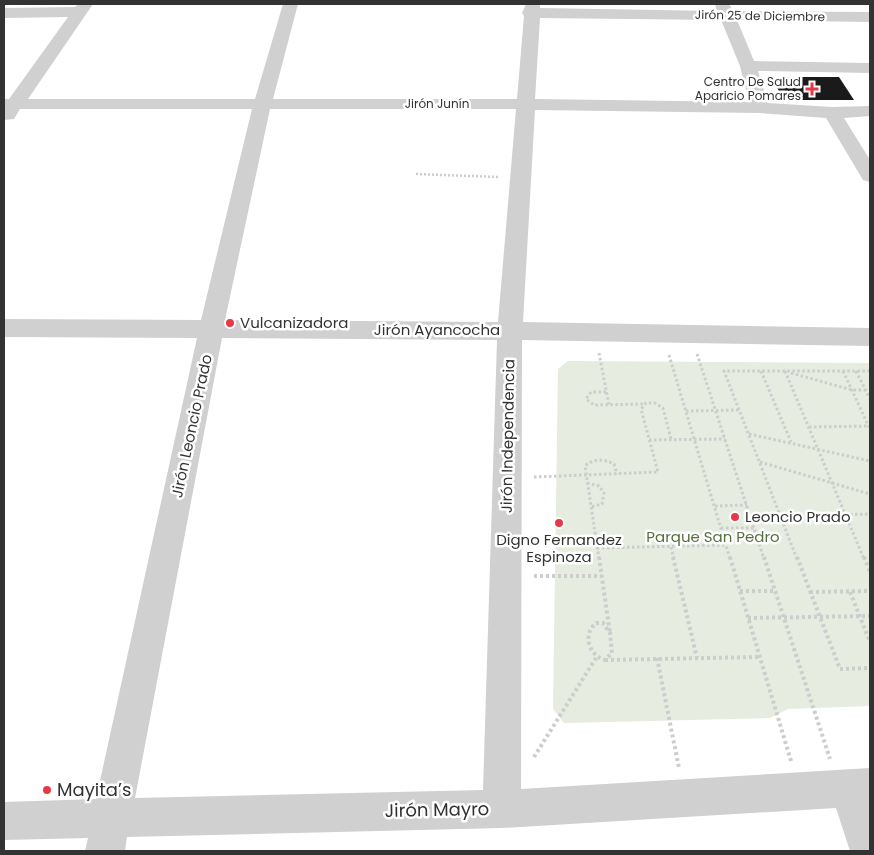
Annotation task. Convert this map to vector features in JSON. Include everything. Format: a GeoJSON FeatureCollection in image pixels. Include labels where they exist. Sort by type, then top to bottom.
{"type":"FeatureCollection","features":[{"type":"Feature","properties":{"kind":"street","name":"Jirón Leoncio Prado"},"geometry":{"type":"LineString","coordinates":[[108,835],[212,330],[262,105],[290,4]]}},
{"type":"Feature","properties":{"kind":"street"},"geometry":{"type":"LineString","coordinates":[[4,13],[82,8]]}},
{"type":"Feature","properties":{"kind":"street"},"geometry":{"type":"LineString","coordinates":[[4,120],[9,104],[82,8]]}},
{"type":"Feature","properties":{"kind":"street","name":"Jirón 25 de Diciembre"},"geometry":{"type":"LineString","coordinates":[[532,9],[724,10],[870,17]]}},
{"type":"Feature","properties":{"kind":"street","name":"Jirón Independencia"},"geometry":{"type":"LineString","coordinates":[[502,809],[510,331],[532,9]]}},
{"type":"Feature","properties":{"kind":"street"},"geometry":{"type":"LineString","coordinates":[[724,10],[748,66],[760,108]]}},
{"type":"Feature","properties":{"kind":"street"},"geometry":{"type":"LineString","coordinates":[[748,66],[870,68]]}},
{"type":"Feature","properties":{"kind":"street","name":"Jirón Junín"},"geometry":{"type":"LineString","coordinates":[[9,104],[526,104],[760,108],[864,117]]}},
{"type":"Feature","properties":{"kind":"street"},"geometry":{"type":"LineString","coordinates":[[832,113],[870,176]]}},
{"type":"Feature","properties":{"kind":"street","name":"Jirón Ayancocha"},"geometry":{"type":"LineString","coordinates":[[4,328],[510,331],[870,336]]}},
{"type":"Feature","properties":{"kind":"street"},"geometry":{"type":"LineString","coordinates":[[852,787],[870,851]]}},
{"type":"Feature","properties":{"kind":"street","name":"Jirón Mayro"},"geometry":{"type":"LineString","coordinates":[[4,821],[108,835],[852,787]]}},
{"type":"Feature","properties":{"kind":"path"},"geometry":{"type":"LineString","coordinates":[[416,174],[520,177]]}},
{"type":"Feature","properties":{"kind":"path"},"geometry":{"type":"LineString","coordinates":[[595,333],[609,405]]}},
{"type":"Feature","properties":{"kind":"path"},"geometry":{"type":"LineString","coordinates":[[662,334],[800,790]]}},
{"type":"Feature","properties":{"kind":"path"},"geometry":{"type":"LineString","coordinates":[[690,335],[784,618],[852,787]]}},
{"type":"Feature","properties":{"kind":"path"},"geometry":{"type":"LineString","coordinates":[[762,371],[791,443]]}},
{"type":"Feature","properties":{"kind":"path"},"geometry":{"type":"LineString","coordinates":[[785,371],[852,390],[870,386]]}},
{"type":"Feature","properties":{"kind":"path"},"geometry":{"type":"LineString","coordinates":[[785,371],[870,572]]}},
{"type":"Feature","properties":{"kind":"path"},"geometry":{"type":"LineString","coordinates":[[809,427],[870,427],[843,371]]}},
{"type":"Feature","properties":{"kind":"path"},"geometry":{"type":"LineString","coordinates":[[856,371],[870,400]]}},
{"type":"Feature","properties":{"kind":"path"},"geometry":{"type":"LineString","coordinates":[[870,371],[724,372],[840,669],[870,668]]}},
{"type":"Feature","properties":{"kind":"path"},"geometry":{"type":"LineString","coordinates":[[606,392],[590,392],[586,397],[590,403],[609,405],[655,403],[663,408],[671,439]]}},
{"type":"Feature","properties":{"kind":"path"},"geometry":{"type":"LineString","coordinates":[[507,478],[658,472],[641,409],[644,404]]}},
{"type":"Feature","properties":{"kind":"path"},"geometry":{"type":"LineString","coordinates":[[686,411],[740,410]]}},
{"type":"Feature","properties":{"kind":"path"},"geometry":{"type":"LineString","coordinates":[[749,434],[870,461]]}},
{"type":"Feature","properties":{"kind":"path"},"geometry":{"type":"LineString","coordinates":[[649,440],[726,439]]}},
{"type":"Feature","properties":{"kind":"path"},"geometry":{"type":"LineString","coordinates":[[604,660],[612,653],[587,483],[586,464],[594,460],[612,462],[616,466],[617,474]]}},
{"type":"Feature","properties":{"kind":"path"},"geometry":{"type":"LineString","coordinates":[[760,462],[870,494]]}},
{"type":"Feature","properties":{"kind":"path"},"geometry":{"type":"LineString","coordinates":[[587,483],[599,486],[604,494],[602,504],[591,507]]}},
{"type":"Feature","properties":{"kind":"path"},"geometry":{"type":"LineString","coordinates":[[715,506],[747,505]]}},
{"type":"Feature","properties":{"kind":"path"},"geometry":{"type":"LineString","coordinates":[[750,517],[870,514]]}},
{"type":"Feature","properties":{"kind":"path"},"geometry":{"type":"LineString","coordinates":[[721,528],[754,528]]}},
{"type":"Feature","properties":{"kind":"path"},"geometry":{"type":"LineString","coordinates":[[597,548],[727,545]]}},
{"type":"Feature","properties":{"kind":"path"},"geometry":{"type":"LineString","coordinates":[[671,547],[697,658]]}},
{"type":"Feature","properties":{"kind":"path"},"geometry":{"type":"LineString","coordinates":[[506,576],[601,576]]}},
{"type":"Feature","properties":{"kind":"path"},"geometry":{"type":"LineString","coordinates":[[740,591],[775,591]]}},
{"type":"Feature","properties":{"kind":"path"},"geometry":{"type":"LineString","coordinates":[[850,591],[870,642]]}},
{"type":"Feature","properties":{"kind":"path"},"geometry":{"type":"LineString","coordinates":[[810,592],[870,591]]}},
{"type":"Feature","properties":{"kind":"path"},"geometry":{"type":"LineString","coordinates":[[748,618],[870,616]]}},
{"type":"Feature","properties":{"kind":"path"},"geometry":{"type":"LineString","coordinates":[[610,633],[603,623],[596,623],[590,626],[591,652],[596,658],[604,660],[760,657]]}},
{"type":"Feature","properties":{"kind":"path"},"geometry":{"type":"LineString","coordinates":[[533,758],[596,658]]}},
{"type":"Feature","properties":{"kind":"path"},"geometry":{"type":"LineString","coordinates":[[657,658],[684,798]]}},
{"type":"Feature","properties":{"kind":"green space","name":"Parque San Pedro"},"geometry":{"type":"Polygon","coordinates":[[[568,361],[870,363],[870,706],[788,709],[770,718],[564,723],[553,709],[558,369],[568,361]]]}},
{"type":"Feature","properties":{"kind":"building","name":"Centro De Salud Aparicio Pomares"},"geometry":{"type":"Polygon","coordinates":[[[771,77],[839,77],[854,100],[784,100],[771,77]]]}},
{"type":"Feature","properties":{"kind":"place","name":"Centro De Salud Aparicio Pomares"},"geometry":{"type":"Point","coordinates":[812,89]}},
{"type":"Feature","properties":{"kind":"place","name":"Vulcanizadora"},"geometry":{"type":"Point","coordinates":[230,323]}},
{"type":"Feature","properties":{"kind":"place","name":"Leoncio Prado"},"geometry":{"type":"Point","coordinates":[735,517]}},
{"type":"Feature","properties":{"kind":"place","name":"Digno Fernandez Espinoza"},"geometry":{"type":"Point","coordinates":[559,523]}},
{"type":"Feature","properties":{"kind":"place","name":"Mayita’s"},"geometry":{"type":"Point","coordinates":[47,790]}}]}
